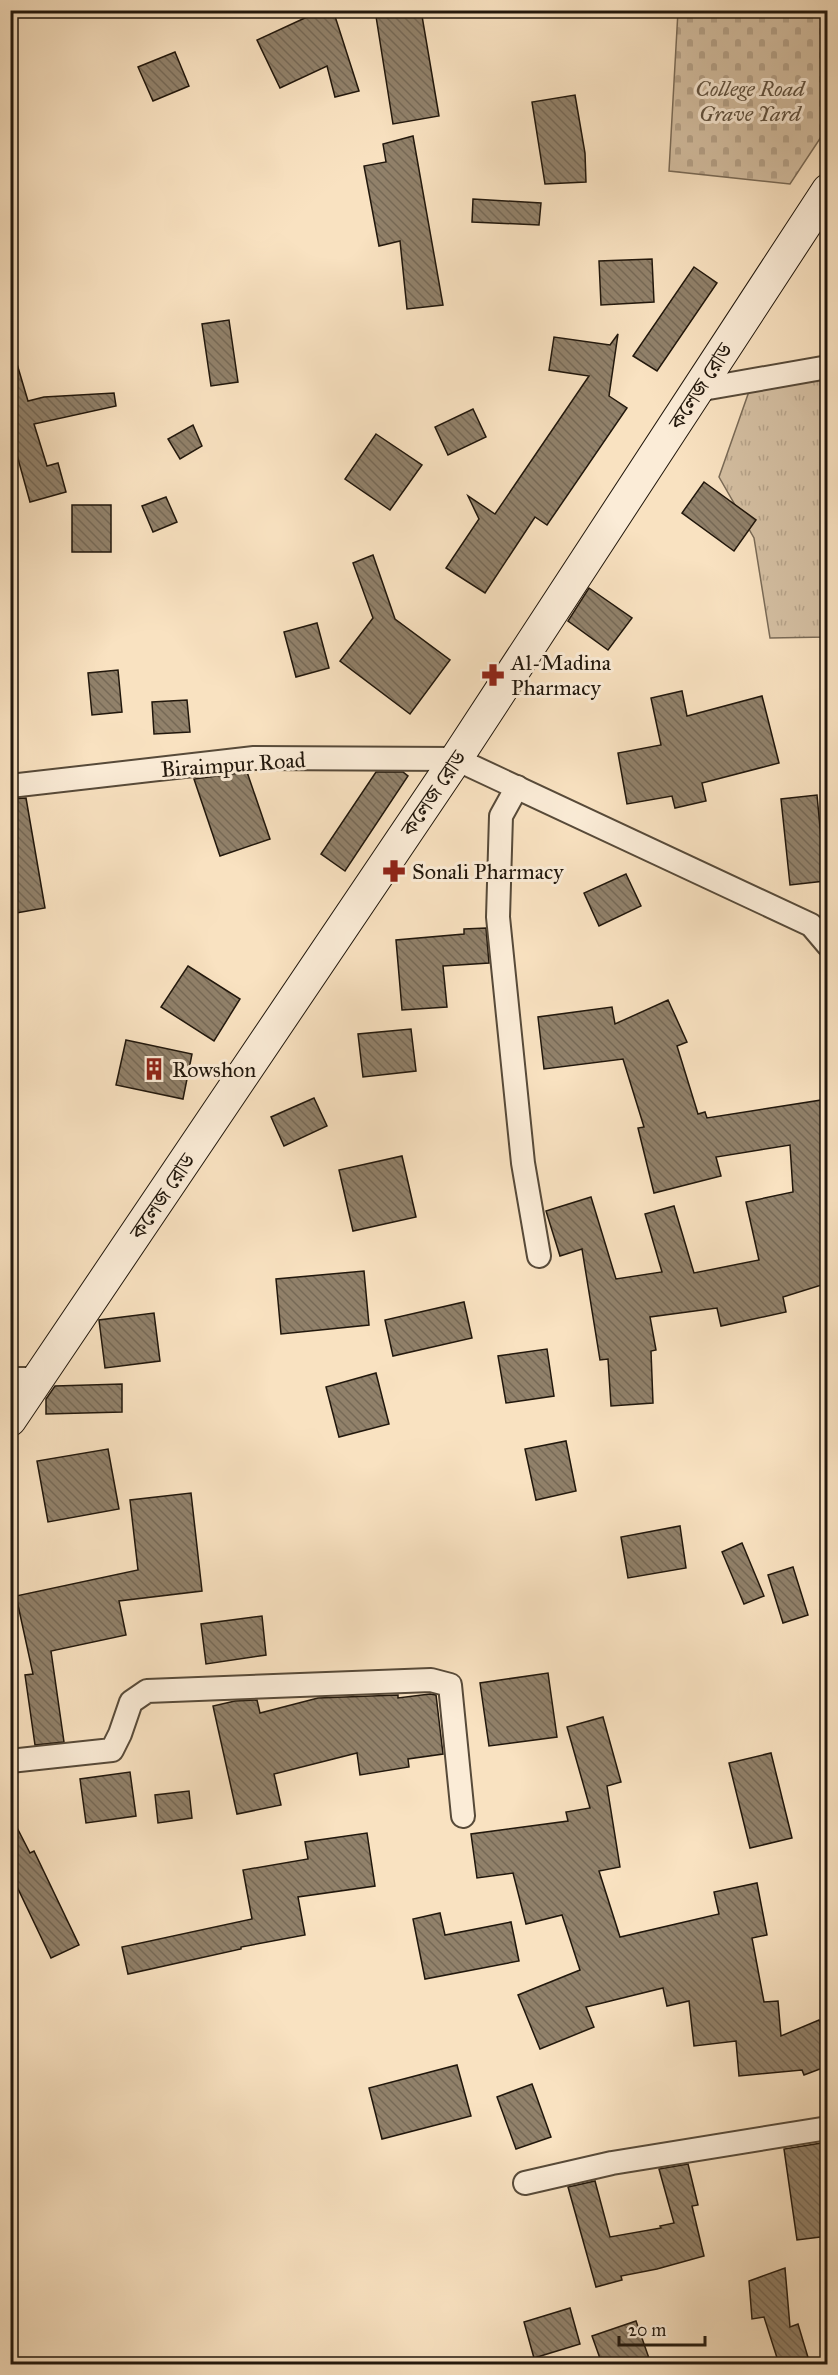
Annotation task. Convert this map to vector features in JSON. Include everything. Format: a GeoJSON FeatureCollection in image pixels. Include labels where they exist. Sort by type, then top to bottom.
{"type":"FeatureCollection","features":[{"type":"Feature","properties":{"kind":"main road","name":"কলেজ রোড"},"geometry":{"type":"LineString","coordinates":[[10,1420],[25,1379],[456,759],[828,190]]}},
{"type":"Feature","properties":{"kind":"street"},"geometry":{"type":"LineString","coordinates":[[698,390],[828,367]]}},
{"type":"Feature","properties":{"kind":"street","name":"Biraimpur Road"},"geometry":{"type":"LineString","coordinates":[[10,786],[254,758],[456,759]]}},
{"type":"Feature","properties":{"kind":"street"},"geometry":{"type":"LineString","coordinates":[[456,759],[811,925],[828,945]]}},
{"type":"Feature","properties":{"kind":"street"},"geometry":{"type":"LineString","coordinates":[[517,787],[501,816],[498,917],[523,1163],[539,1257]]}},
{"type":"Feature","properties":{"kind":"street"},"geometry":{"type":"LineString","coordinates":[[10,1761],[112,1750],[132,1702],[147,1691],[431,1680],[450,1686],[463,1816]]}},
{"type":"Feature","properties":{"kind":"street"},"geometry":{"type":"LineString","coordinates":[[525,2183],[612,2163],[828,2128]]}},
{"type":"Feature","properties":{"kind":"green space","name":"College Road Grave Yard"},"geometry":{"type":"Polygon","coordinates":[[[678,11],[827,11],[827,128],[790,184],[669,171],[678,11]]]}},
{"type":"Feature","properties":{"kind":"green space"},"geometry":{"type":"Polygon","coordinates":[[[827,369],[827,637],[770,638],[754,538],[719,477],[753,380],[827,369]]]}},
{"type":"Feature","properties":{"kind":"building"},"geometry":{"type":"Polygon","coordinates":[[[305,10],[333,10],[359,91],[335,97],[327,66],[280,88],[257,40],[307,17],[305,10]]]}},
{"type":"Feature","properties":{"kind":"building"},"geometry":{"type":"Polygon","coordinates":[[[375,10],[421,10],[439,116],[393,124],[375,10]]]}},
{"type":"Feature","properties":{"kind":"building"},"geometry":{"type":"Polygon","coordinates":[[[175,52],[189,86],[153,101],[138,67],[175,52]]]}},
{"type":"Feature","properties":{"kind":"building"},"geometry":{"type":"Polygon","coordinates":[[[575,95],[585,153],[586,182],[545,184],[532,102],[575,95]]]}},
{"type":"Feature","properties":{"kind":"building"},"geometry":{"type":"Polygon","coordinates":[[[413,136],[443,305],[407,309],[400,241],[379,246],[364,166],[386,162],[383,144],[413,136]]]}},
{"type":"Feature","properties":{"kind":"building"},"geometry":{"type":"Polygon","coordinates":[[[473,199],[541,203],[539,225],[472,222],[473,199]]]}},
{"type":"Feature","properties":{"kind":"building"},"geometry":{"type":"Polygon","coordinates":[[[652,259],[654,302],[601,305],[599,261],[652,259]]]}},
{"type":"Feature","properties":{"kind":"building"},"geometry":{"type":"Polygon","coordinates":[[[694,267],[717,283],[657,371],[633,356],[694,267]]]}},
{"type":"Feature","properties":{"kind":"building"},"geometry":{"type":"Polygon","coordinates":[[[229,320],[238,382],[211,386],[202,324],[229,320]]]}},
{"type":"Feature","properties":{"kind":"building"},"geometry":{"type":"Polygon","coordinates":[[[618,334],[609,396],[627,408],[547,525],[535,517],[485,593],[446,568],[479,519],[468,496],[495,514],[589,376],[549,370],[554,337],[610,345],[618,334]]]}},
{"type":"Feature","properties":{"kind":"building"},"geometry":{"type":"Polygon","coordinates":[[[17,364],[28,401],[44,397],[114,393],[116,406],[34,424],[47,466],[58,463],[66,492],[30,502],[10,430],[10,365],[17,364]]]}},
{"type":"Feature","properties":{"kind":"building"},"geometry":{"type":"Polygon","coordinates":[[[473,409],[486,437],[448,455],[435,427],[473,409]]]}},
{"type":"Feature","properties":{"kind":"building"},"geometry":{"type":"Polygon","coordinates":[[[193,425],[202,446],[180,459],[168,439],[193,425]]]}},
{"type":"Feature","properties":{"kind":"building"},"geometry":{"type":"Polygon","coordinates":[[[376,434],[422,465],[390,510],[345,479],[376,434]]]}},
{"type":"Feature","properties":{"kind":"building"},"geometry":{"type":"Polygon","coordinates":[[[704,482],[756,520],[734,551],[682,513],[704,482]]]}},
{"type":"Feature","properties":{"kind":"building"},"geometry":{"type":"Polygon","coordinates":[[[166,497],[177,522],[153,532],[142,506],[166,497]]]}},
{"type":"Feature","properties":{"kind":"building"},"geometry":{"type":"Polygon","coordinates":[[[72,505],[111,505],[111,552],[72,552],[72,505]]]}},
{"type":"Feature","properties":{"kind":"building"},"geometry":{"type":"Polygon","coordinates":[[[373,555],[395,619],[450,660],[410,714],[340,661],[373,618],[353,563],[373,555]]]}},
{"type":"Feature","properties":{"kind":"building"},"geometry":{"type":"Polygon","coordinates":[[[589,588],[632,618],[608,650],[568,621],[589,588]]]}},
{"type":"Feature","properties":{"kind":"building"},"geometry":{"type":"Polygon","coordinates":[[[317,623],[329,668],[296,677],[284,632],[317,623]]]}},
{"type":"Feature","properties":{"kind":"building"},"geometry":{"type":"Polygon","coordinates":[[[118,670],[122,712],[92,715],[88,673],[118,670]]]}},
{"type":"Feature","properties":{"kind":"building"},"geometry":{"type":"Polygon","coordinates":[[[682,691],[687,716],[762,696],[779,763],[702,783],[706,801],[675,808],[672,796],[627,804],[618,753],[661,745],[651,698],[682,691]]]}},
{"type":"Feature","properties":{"kind":"building"},"geometry":{"type":"Polygon","coordinates":[[[187,700],[190,732],[154,734],[152,702],[187,700]]]}},
{"type":"Feature","properties":{"kind":"building"},"geometry":{"type":"Polygon","coordinates":[[[247,772],[270,839],[220,856],[194,779],[247,772]]]}},
{"type":"Feature","properties":{"kind":"building"},"geometry":{"type":"Polygon","coordinates":[[[376,772],[403,772],[408,776],[345,871],[321,854],[376,772]]]}},
{"type":"Feature","properties":{"kind":"building"},"geometry":{"type":"Polygon","coordinates":[[[817,795],[825,881],[790,885],[781,799],[817,795]]]}},
{"type":"Feature","properties":{"kind":"building"},"geometry":{"type":"Polygon","coordinates":[[[26,798],[45,908],[10,914],[10,799],[26,798]]]}},
{"type":"Feature","properties":{"kind":"building"},"geometry":{"type":"Polygon","coordinates":[[[626,874],[641,906],[599,926],[584,893],[626,874]]]}},
{"type":"Feature","properties":{"kind":"building"},"geometry":{"type":"Polygon","coordinates":[[[486,928],[489,963],[443,966],[447,1007],[402,1010],[396,940],[464,934],[464,929],[486,928]]]}},
{"type":"Feature","properties":{"kind":"building"},"geometry":{"type":"Polygon","coordinates":[[[188,966],[240,999],[214,1041],[161,1007],[188,966]]]}},
{"type":"Feature","properties":{"kind":"building"},"geometry":{"type":"Polygon","coordinates":[[[668,1000],[687,1042],[677,1046],[698,1114],[705,1112],[707,1118],[828,1099],[828,1283],[783,1297],[786,1312],[721,1326],[717,1308],[650,1317],[656,1350],[651,1351],[653,1403],[611,1406],[608,1359],[600,1360],[582,1249],[560,1256],[546,1211],[591,1197],[616,1279],[662,1272],[645,1214],[674,1206],[694,1273],[759,1260],[746,1202],[793,1192],[790,1145],[716,1157],[721,1176],[654,1193],[638,1128],[644,1127],[623,1059],[544,1069],[538,1017],[612,1007],[615,1024],[668,1000]]]}},
{"type":"Feature","properties":{"kind":"building"},"geometry":{"type":"Polygon","coordinates":[[[411,1029],[416,1071],[363,1077],[358,1034],[411,1029]]]}},
{"type":"Feature","properties":{"kind":"building","name":"Rowshon"},"geometry":{"type":"Polygon","coordinates":[[[126,1040],[192,1054],[183,1099],[116,1085],[126,1040]]]}},
{"type":"Feature","properties":{"kind":"building"},"geometry":{"type":"Polygon","coordinates":[[[314,1098],[327,1126],[284,1146],[271,1117],[314,1098]]]}},
{"type":"Feature","properties":{"kind":"building"},"geometry":{"type":"Polygon","coordinates":[[[402,1156],[416,1217],[353,1231],[339,1170],[402,1156]]]}},
{"type":"Feature","properties":{"kind":"building"},"geometry":{"type":"Polygon","coordinates":[[[364,1271],[369,1325],[281,1334],[276,1279],[364,1271]]]}},
{"type":"Feature","properties":{"kind":"building"},"geometry":{"type":"Polygon","coordinates":[[[464,1302],[472,1338],[393,1356],[385,1320],[464,1302]]]}},
{"type":"Feature","properties":{"kind":"building"},"geometry":{"type":"Polygon","coordinates":[[[154,1313],[160,1361],[105,1368],[99,1320],[154,1313]]]}},
{"type":"Feature","properties":{"kind":"building"},"geometry":{"type":"Polygon","coordinates":[[[547,1349],[554,1396],[506,1403],[498,1356],[547,1349]]]}},
{"type":"Feature","properties":{"kind":"building"},"geometry":{"type":"Polygon","coordinates":[[[376,1373],[389,1424],[339,1437],[326,1387],[376,1373]]]}},
{"type":"Feature","properties":{"kind":"building"},"geometry":{"type":"Polygon","coordinates":[[[122,1384],[122,1412],[46,1414],[46,1399],[55,1386],[122,1384]]]}},
{"type":"Feature","properties":{"kind":"building"},"geometry":{"type":"Polygon","coordinates":[[[566,1441],[576,1491],[536,1500],[525,1449],[566,1441]]]}},
{"type":"Feature","properties":{"kind":"building"},"geometry":{"type":"Polygon","coordinates":[[[108,1449],[119,1509],[48,1522],[37,1461],[108,1449]]]}},
{"type":"Feature","properties":{"kind":"building"},"geometry":{"type":"Polygon","coordinates":[[[191,1493],[202,1591],[119,1601],[126,1635],[51,1651],[64,1742],[35,1745],[25,1675],[33,1674],[16,1596],[138,1570],[130,1500],[191,1493]]]}},
{"type":"Feature","properties":{"kind":"building"},"geometry":{"type":"Polygon","coordinates":[[[680,1526],[686,1568],[628,1578],[621,1537],[680,1526]]]}},
{"type":"Feature","properties":{"kind":"building"},"geometry":{"type":"Polygon","coordinates":[[[742,1543],[764,1596],[744,1604],[722,1552],[742,1543]]]}},
{"type":"Feature","properties":{"kind":"building"},"geometry":{"type":"Polygon","coordinates":[[[793,1567],[808,1615],[783,1623],[768,1575],[793,1567]]]}},
{"type":"Feature","properties":{"kind":"building"},"geometry":{"type":"Polygon","coordinates":[[[262,1616],[266,1655],[206,1664],[201,1624],[262,1616]]]}},
{"type":"Feature","properties":{"kind":"building"},"geometry":{"type":"Polygon","coordinates":[[[548,1673],[557,1737],[489,1746],[480,1683],[548,1673]]]}},
{"type":"Feature","properties":{"kind":"building"},"geometry":{"type":"Polygon","coordinates":[[[398,1695],[398,1698],[436,1695],[443,1754],[408,1759],[409,1767],[360,1775],[357,1753],[274,1774],[281,1805],[237,1814],[213,1706],[235,1701],[257,1700],[260,1713],[318,1698],[398,1695]]]}},
{"type":"Feature","properties":{"kind":"building"},"geometry":{"type":"Polygon","coordinates":[[[603,1717],[621,1782],[607,1786],[620,1867],[599,1871],[620,1937],[719,1914],[714,1892],[757,1883],[767,1935],[752,1938],[764,2002],[778,2001],[781,2036],[819,2020],[828,2041],[828,2066],[804,2075],[802,2070],[739,2076],[736,2041],[694,2046],[689,2001],[667,2006],[663,1988],[586,2007],[594,2027],[540,2049],[518,1995],[580,1970],[562,1915],[526,1924],[513,1873],[477,1878],[471,1834],[568,1821],[566,1812],[590,1808],[567,1727],[603,1717]]]}},
{"type":"Feature","properties":{"kind":"building"},"geometry":{"type":"Polygon","coordinates":[[[771,1753],[792,1838],[750,1848],[729,1763],[771,1753]]]}},
{"type":"Feature","properties":{"kind":"building"},"geometry":{"type":"Polygon","coordinates":[[[130,1772],[136,1816],[86,1823],[80,1779],[130,1772]]]}},
{"type":"Feature","properties":{"kind":"building"},"geometry":{"type":"Polygon","coordinates":[[[189,1791],[192,1818],[158,1823],[155,1795],[189,1791]]]}},
{"type":"Feature","properties":{"kind":"building"},"geometry":{"type":"Polygon","coordinates":[[[10,1814],[30,1853],[34,1851],[79,1945],[51,1958],[10,1872],[10,1814]]]}},
{"type":"Feature","properties":{"kind":"building"},"geometry":{"type":"Polygon","coordinates":[[[367,1833],[375,1886],[298,1897],[305,1935],[241,1947],[241,1949],[128,1974],[122,1947],[252,1919],[243,1870],[308,1859],[305,1842],[367,1833]]]}},
{"type":"Feature","properties":{"kind":"building"},"geometry":{"type":"Polygon","coordinates":[[[440,1913],[445,1935],[511,1922],[519,1961],[425,1979],[413,1919],[440,1913]]]}},
{"type":"Feature","properties":{"kind":"building"},"geometry":{"type":"Polygon","coordinates":[[[457,2065],[471,2116],[382,2139],[369,2088],[457,2065]]]}},
{"type":"Feature","properties":{"kind":"building"},"geometry":{"type":"Polygon","coordinates":[[[532,2084],[551,2137],[516,2149],[497,2097],[532,2084]]]}},
{"type":"Feature","properties":{"kind":"building"},"geometry":{"type":"Polygon","coordinates":[[[828,2142],[828,2236],[797,2240],[784,2149],[828,2142]]]}},
{"type":"Feature","properties":{"kind":"building"},"geometry":{"type":"Polygon","coordinates":[[[688,2164],[698,2205],[692,2206],[704,2256],[621,2276],[622,2280],[596,2287],[568,2187],[595,2181],[610,2237],[661,2228],[660,2226],[674,2223],[659,2169],[688,2164]]]}},
{"type":"Feature","properties":{"kind":"building"},"geometry":{"type":"Polygon","coordinates":[[[785,2268],[790,2327],[798,2324],[810,2364],[779,2364],[764,2317],[752,2319],[749,2281],[785,2268]]]}},
{"type":"Feature","properties":{"kind":"building"},"geometry":{"type":"Polygon","coordinates":[[[570,2308],[580,2344],[534,2358],[524,2322],[570,2308]]]}},
{"type":"Feature","properties":{"kind":"building"},"geometry":{"type":"Polygon","coordinates":[[[636,2321],[651,2364],[602,2364],[592,2336],[636,2321]]]}},
{"type":"Feature","properties":{"kind":"place","name":"Al-Madina Pharmacy"},"geometry":{"type":"Point","coordinates":[493,675]}},
{"type":"Feature","properties":{"kind":"place","name":"Sonali Pharmacy"},"geometry":{"type":"Point","coordinates":[394,871]}},
{"type":"Feature","properties":{"kind":"place","name":"Rowshon"},"geometry":{"type":"Point","coordinates":[154,1069]}}]}
